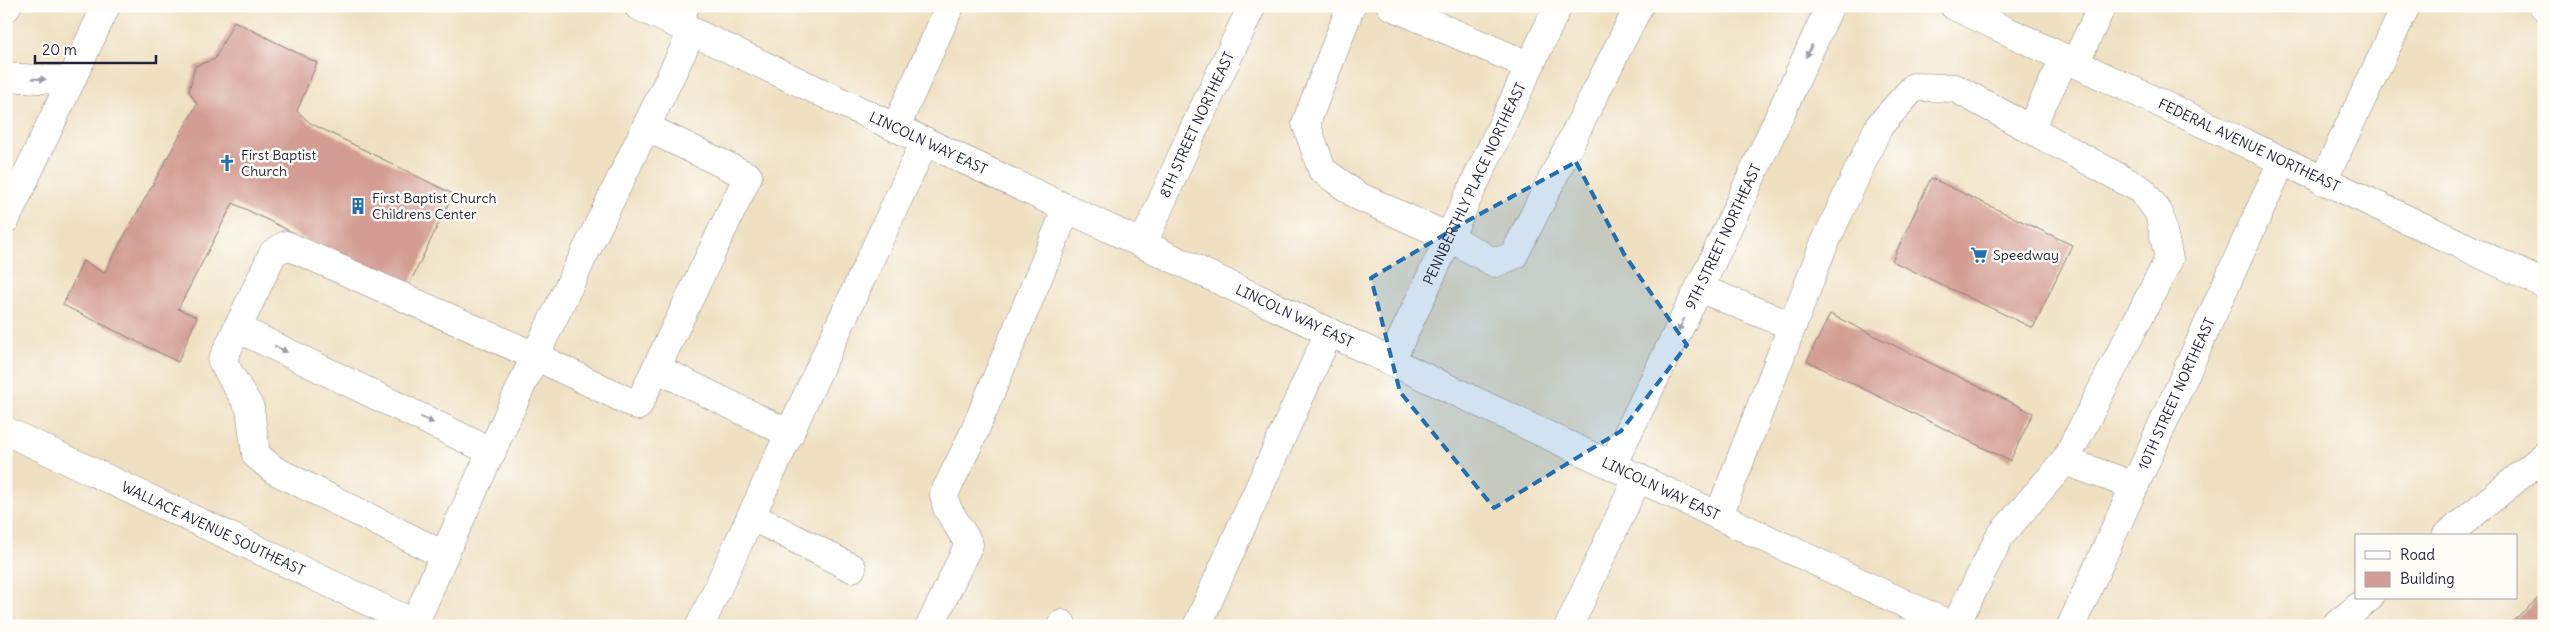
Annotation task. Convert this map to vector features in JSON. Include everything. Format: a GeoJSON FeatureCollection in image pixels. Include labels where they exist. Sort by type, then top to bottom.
{"type":"FeatureCollection","features":[{"type":"Feature","properties":{"kind":"street"},"geometry":{"type":"LineString","coordinates":[[7,215],[106,6]]}},
{"type":"Feature","properties":{"kind":"street","name":"LINCOLN WAY EAST"},"geometry":{"type":"LineString","coordinates":[[638,6],[685,21],[925,141],[1954,626]]}},
{"type":"Feature","properties":{"kind":"street"},"geometry":{"type":"LineString","coordinates":[[896,127],[950,6]]}},
{"type":"Feature","properties":{"kind":"street","name":"8TH STREET NORTHEAST"},"geometry":{"type":"LineString","coordinates":[[1143,244],[1191,135],[1252,6]]}},
{"type":"Feature","properties":{"kind":"street"},"geometry":{"type":"LineString","coordinates":[[1351,6],[1306,123],[1322,170],[1358,196],[1449,237],[1495,263],[1514,255],[1639,6]]}},
{"type":"Feature","properties":{"kind":"street"},"geometry":{"type":"LineString","coordinates":[[1391,6],[1530,66]]}},
{"type":"Feature","properties":{"kind":"street","name":"PENNBERTHLY PLACE NORTHEAST"},"geometry":{"type":"LineString","coordinates":[[1391,361],[1558,6]]}},
{"type":"Feature","properties":{"kind":"street","name":"9TH STREET NORTHEAST"},"geometry":{"type":"LineString","coordinates":[[1612,465],[1699,288],[1830,6]]}},
{"type":"Feature","properties":{"kind":"street","name":"FEDERAL AVENUE NORTHEAST"},"geometry":{"type":"LineString","coordinates":[[1954,6],[2544,284]]}},
{"type":"Feature","properties":{"kind":"street"},"geometry":{"type":"LineString","coordinates":[[2030,129],[2102,6]]}},
{"type":"Feature","properties":{"kind":"street"},"geometry":{"type":"LineString","coordinates":[[2323,181],[2406,6]]}},
{"type":"Feature","properties":{"kind":"street"},"geometry":{"type":"LineString","coordinates":[[418,624],[444,555],[535,356],[646,127],[685,21]]}},
{"type":"Feature","properties":{"kind":"street"},"geometry":{"type":"LineString","coordinates":[[6,77],[71,81]]}},
{"type":"Feature","properties":{"kind":"street"},"geometry":{"type":"LineString","coordinates":[[1719,515],[1822,249],[1879,126],[1914,86],[1956,88],[2142,190],[2160,213],[2169,259],[2066,461],[2000,536],[1954,626]]}},
{"type":"Feature","properties":{"kind":"street"},"geometry":{"type":"LineString","coordinates":[[444,555],[274,470],[256,455],[250,408],[222,361],[237,328],[273,253],[286,245],[535,356],[638,406],[748,176],[646,127]]}},
{"type":"Feature","properties":{"kind":"street"},"geometry":{"type":"LineString","coordinates":[[700,626],[925,141]]}},
{"type":"Feature","properties":{"kind":"street","name":"10TH STREET NORTHEAST"},"geometry":{"type":"LineString","coordinates":[[2071,626],[2282,162]]}},
{"type":"Feature","properties":{"kind":"street"},"geometry":{"type":"LineString","coordinates":[[930,626],[969,544],[947,508],[944,494],[973,434],[1067,208]]}},
{"type":"Feature","properties":{"kind":"street"},"geometry":{"type":"LineString","coordinates":[[1699,288],[1792,326]]}},
{"type":"Feature","properties":{"kind":"street"},"geometry":{"type":"LineString","coordinates":[[237,328],[492,452]]}},
{"type":"Feature","properties":{"kind":"street"},"geometry":{"type":"LineString","coordinates":[[1196,626],[1329,332]]}},
{"type":"Feature","properties":{"kind":"street"},"geometry":{"type":"LineString","coordinates":[[656,368],[790,434]]}},
{"type":"Feature","properties":{"kind":"street","name":"WALLACE AVENUE SOUTHEAST"},"geometry":{"type":"LineString","coordinates":[[6,431],[418,624]]}},
{"type":"Feature","properties":{"kind":"street"},"geometry":{"type":"LineString","coordinates":[[2448,534],[2544,456]]}},
{"type":"Feature","properties":{"kind":"street"},"geometry":{"type":"LineString","coordinates":[[2066,461],[2135,486]]}},
{"type":"Feature","properties":{"kind":"street"},"geometry":{"type":"LineString","coordinates":[[1569,626],[1638,477]]}},
{"type":"Feature","properties":{"kind":"street"},"geometry":{"type":"LineString","coordinates":[[751,516],[852,568]]}},
{"type":"Feature","properties":{"kind":"street"},"geometry":{"type":"LineString","coordinates":[[2335,626],[2367,600]]}},
{"type":"Feature","properties":{"kind":"highlighted area"},"geometry":{"type":"Polygon","coordinates":[[[1576,162],[1624,254],[1687,345],[1621,431],[1494,508],[1400,392],[1371,278],[1469,220],[1576,162]]]}},
{"type":"Feature","properties":{"kind":"building","name":"First Baptist Church"},"geometry":{"type":"Polygon","coordinates":[[[234,21],[317,63],[297,111],[310,123],[453,194],[407,289],[233,203],[178,309],[197,317],[178,362],[63,305],[83,261],[104,273],[197,104],[189,91],[195,66],[215,59],[234,21]]]}},
{"type":"Feature","properties":{"kind":"building"},"geometry":{"type":"Polygon","coordinates":[[[1931,178],[2072,245],[2033,328],[1892,261],[1931,178]]]}},
{"type":"Feature","properties":{"kind":"building"},"geometry":{"type":"Polygon","coordinates":[[[1830,314],[2033,413],[2010,461],[1807,361],[1830,314]]]}},
{"type":"Feature","properties":{"kind":"building"},"geometry":{"type":"Polygon","coordinates":[[[2544,593],[2544,626],[2507,626],[2544,593]]]}},
{"type":"Feature","properties":{"kind":"place","name":"First Baptist Church"},"geometry":{"type":"Point","coordinates":[227,163]}},
{"type":"Feature","properties":{"kind":"place","name":"First Baptist Church Childrens Center"},"geometry":{"type":"Point","coordinates":[358,206]}},
{"type":"Feature","properties":{"kind":"place","name":"Speedway"},"geometry":{"type":"Point","coordinates":[1979,255]}}]}
